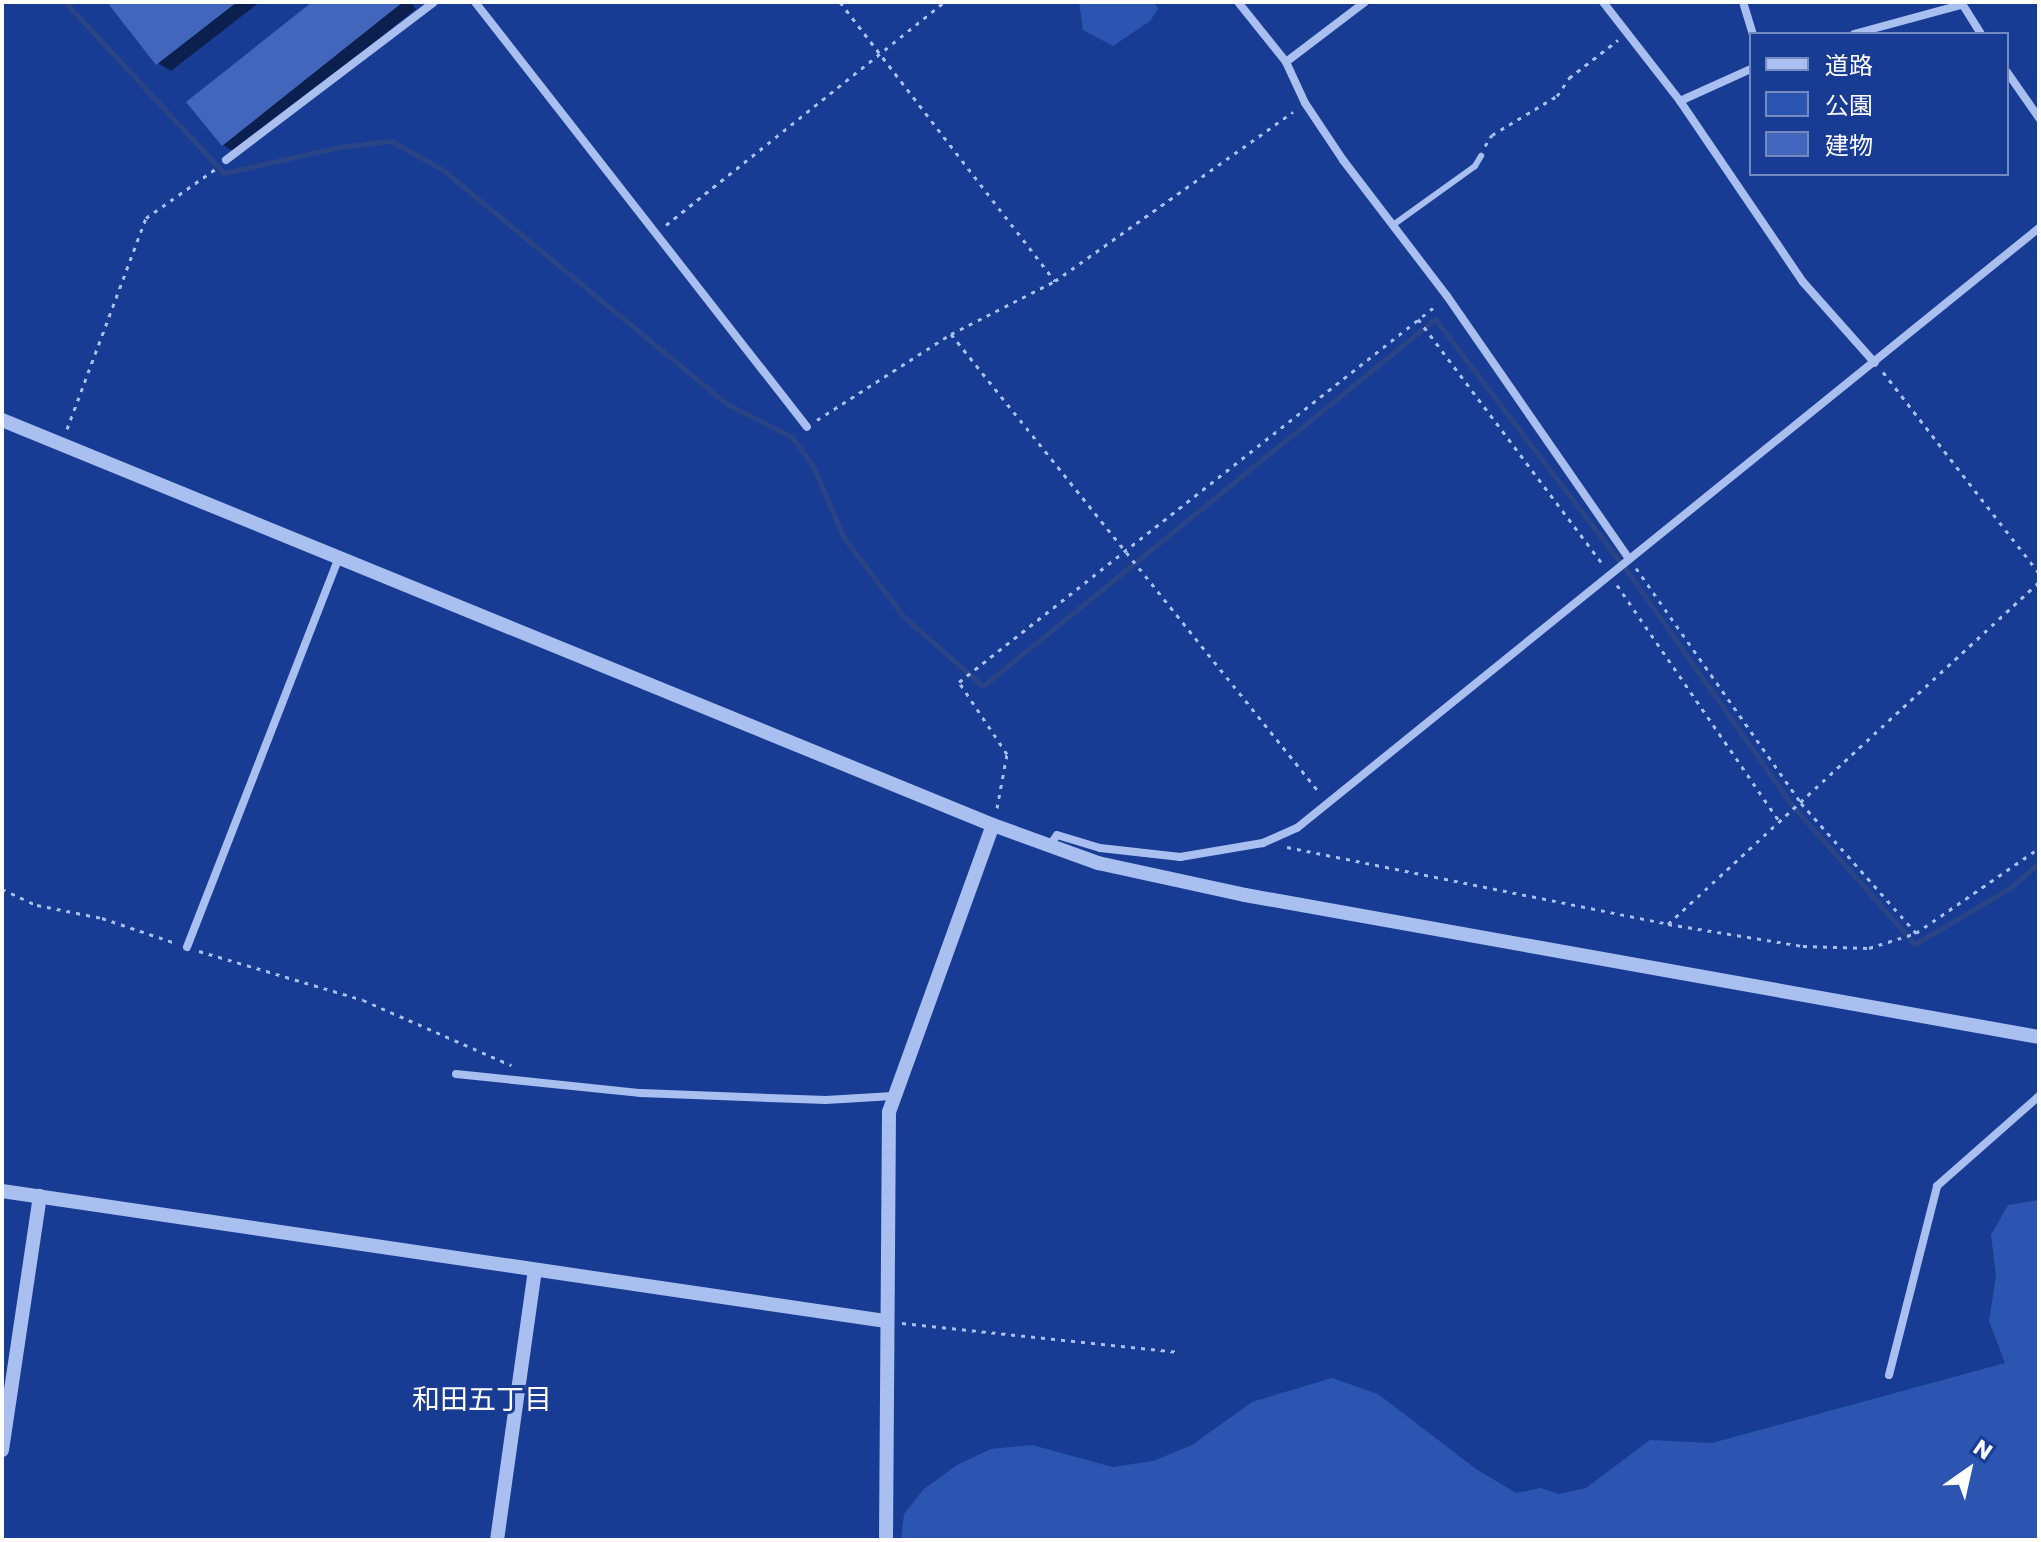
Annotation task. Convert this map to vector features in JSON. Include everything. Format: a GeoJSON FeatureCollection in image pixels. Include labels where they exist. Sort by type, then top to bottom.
{"type":"FeatureCollection","features":[{"type":"Feature","properties":{"kind":"street"},"geometry":{"type":"LineString","coordinates":[[226,160],[434,2]]}},
{"type":"Feature","properties":{"kind":"street"},"geometry":{"type":"LineString","coordinates":[[475,2],[807,427]]}},
{"type":"Feature","properties":{"kind":"street"},"geometry":{"type":"LineString","coordinates":[[1238,2],[1286,62],[1305,103],[1447,296],[1629,559]]}},
{"type":"Feature","properties":{"kind":"street"},"geometry":{"type":"LineString","coordinates":[[1286,62],[1365,2]]}},
{"type":"Feature","properties":{"kind":"street"},"geometry":{"type":"LineString","coordinates":[[1603,2],[1680,101],[1803,282],[1875,363]]}},
{"type":"Feature","properties":{"kind":"street"},"geometry":{"type":"LineString","coordinates":[[1743,2],[1752,32]]}},
{"type":"Feature","properties":{"kind":"street"},"geometry":{"type":"LineString","coordinates":[[1861,32],[1961,4],[1980,32]]}},
{"type":"Feature","properties":{"kind":"street"},"geometry":{"type":"LineString","coordinates":[[1680,101],[1749,70]]}},
{"type":"Feature","properties":{"kind":"street"},"geometry":{"type":"LineString","coordinates":[[2009,75],[2039,118]]}},
{"type":"Feature","properties":{"kind":"street"},"geometry":{"type":"LineString","coordinates":[[1050,845],[1057,835],[1100,848],[1180,857],[1263,843],[1297,828],[2039,228]]}},
{"type":"Feature","properties":{"kind":"street"},"geometry":{"type":"LineString","coordinates":[[2,420],[993,825],[1098,863],[1245,895],[2039,1037]]}},
{"type":"Feature","properties":{"kind":"street"},"geometry":{"type":"LineString","coordinates":[[187,947],[340,556]]}},
{"type":"Feature","properties":{"kind":"street"},"geometry":{"type":"LineString","coordinates":[[886,1540],[886,1321],[893,1096],[993,825]]}},
{"type":"Feature","properties":{"kind":"street"},"geometry":{"type":"LineString","coordinates":[[456,1074],[641,1093],[826,1100],[893,1096]]}},
{"type":"Feature","properties":{"kind":"street"},"geometry":{"type":"LineString","coordinates":[[1889,1375],[1937,1186],[2039,1096]]}},
{"type":"Feature","properties":{"kind":"street"},"geometry":{"type":"LineString","coordinates":[[2,1191],[886,1321]]}},
{"type":"Feature","properties":{"kind":"street"},"geometry":{"type":"LineString","coordinates":[[2,1450],[40,1196]]}},
{"type":"Feature","properties":{"kind":"street"},"geometry":{"type":"LineString","coordinates":[[497,1540],[535,1271]]}},
{"type":"Feature","properties":{"kind":"lane"},"geometry":{"type":"LineString","coordinates":[[1393,225],[1475,166],[1481,156]]}},
{"type":"Feature","properties":{"kind":"path"},"geometry":{"type":"LineString","coordinates":[[840,2],[1055,281]]}},
{"type":"Feature","properties":{"kind":"path"},"geometry":{"type":"LineString","coordinates":[[656,233],[944,2]]}},
{"type":"Feature","properties":{"kind":"path"},"geometry":{"type":"LineString","coordinates":[[1481,156],[1492,135],[1557,96],[1569,78],[1626,32]]}},
{"type":"Feature","properties":{"kind":"path"},"geometry":{"type":"LineString","coordinates":[[807,427],[951,334],[1055,281],[1305,103]]}},
{"type":"Feature","properties":{"kind":"path"},"geometry":{"type":"LineString","coordinates":[[61,444],[146,218],[226,160]]}},
{"type":"Feature","properties":{"kind":"path"},"geometry":{"type":"LineString","coordinates":[[993,825],[1007,754],[959,682],[1447,296]]}},
{"type":"Feature","properties":{"kind":"path"},"geometry":{"type":"LineString","coordinates":[[951,334],[1124,553],[1329,804]]}},
{"type":"Feature","properties":{"kind":"path"},"geometry":{"type":"LineString","coordinates":[[1875,363],[2039,573]]}},
{"type":"Feature","properties":{"kind":"path"},"geometry":{"type":"LineString","coordinates":[[1629,559],[1801,803],[1916,933]]}},
{"type":"Feature","properties":{"kind":"path"},"geometry":{"type":"LineString","coordinates":[[1668,924],[2039,582]]}},
{"type":"Feature","properties":{"kind":"path"},"geometry":{"type":"LineString","coordinates":[[1263,843],[1668,924],[1803,946],[1856,948],[1916,933],[2039,848]]}},
{"type":"Feature","properties":{"kind":"path"},"geometry":{"type":"LineString","coordinates":[[2,889],[37,905],[102,918],[363,1000],[512,1065]]}},
{"type":"Feature","properties":{"kind":"path"},"geometry":{"type":"LineString","coordinates":[[886,1321],[1176,1352]]}},
{"type":"Feature","properties":{"kind":"green space"},"geometry":{"type":"Polygon","coordinates":[[[1079,2],[1154,2],[1158,9],[1150,21],[1113,46],[1083,30],[1079,2]]]}},
{"type":"Feature","properties":{"kind":"green space"},"geometry":{"type":"Polygon","coordinates":[[[2039,1200],[2039,1540],[901,1540],[904,1514],[924,1489],[957,1465],[991,1449],[1032,1445],[1113,1467],[1153,1461],[1192,1445],[1252,1402],[1332,1378],[1378,1394],[1476,1469],[1516,1493],[1541,1488],[1559,1494],[1586,1488],[1650,1440],[1712,1443],[2005,1363],[1989,1321],[1996,1276],[1991,1235],[2008,1205],[2039,1200]]]}},
{"type":"Feature","properties":{"kind":"building"},"geometry":{"type":"Polygon","coordinates":[[[107,2],[237,2],[156,65],[107,2]]]}},
{"type":"Feature","properties":{"kind":"building"},"geometry":{"type":"Polygon","coordinates":[[[312,2],[403,2],[222,146],[186,102],[312,2]]]}},
{"type":"Feature","properties":{"kind":"waterway"},"geometry":{"type":"LineString","coordinates":[[65,2],[224,173],[339,147],[391,141],[443,170],[727,404],[792,437],[813,466],[844,538],[904,617],[983,686],[1435,319],[1635,582],[1791,804],[1915,944],[2010,888],[2039,863]]}},
{"type":"Feature","properties":{"kind":"district","name":"和田五丁目"},"geometry":{"type":"Point","coordinates":[482,1400]}}]}
